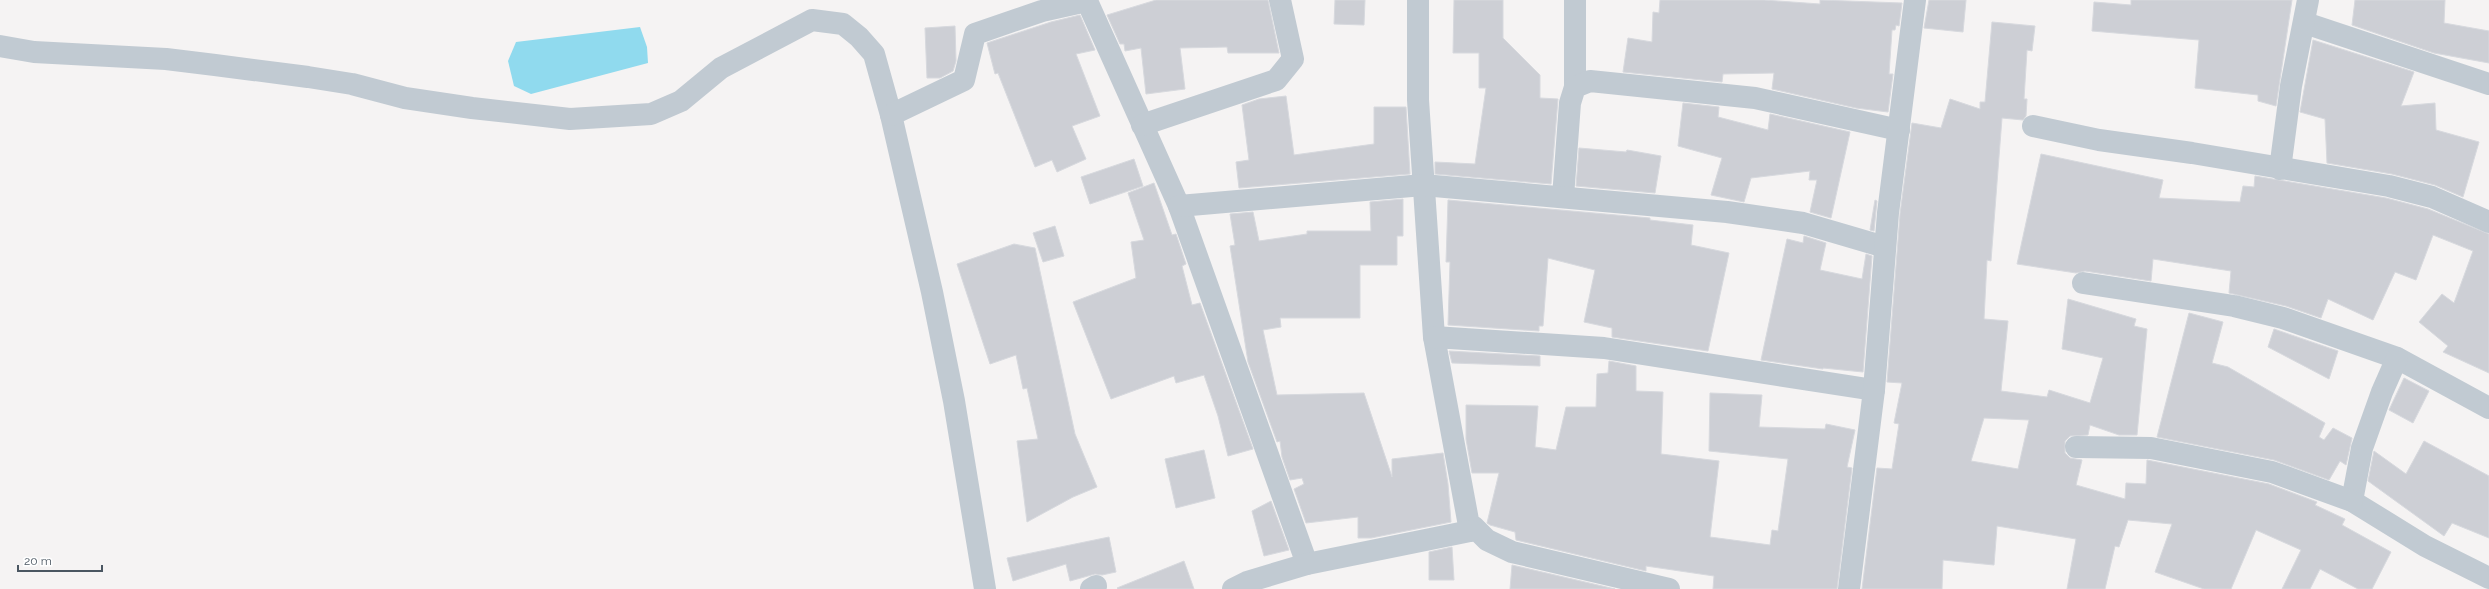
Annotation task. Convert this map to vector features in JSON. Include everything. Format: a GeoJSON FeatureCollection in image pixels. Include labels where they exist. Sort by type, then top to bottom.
{"type":"FeatureCollection","features":[{"type":"Feature","properties":{"kind":"street"},"geometry":{"type":"LineString","coordinates":[[891,115],[964,80],[975,34],[1042,11],[1086,0],[1179,206],[1307,564]]}},
{"type":"Feature","properties":{"kind":"street"},"geometry":{"type":"LineString","coordinates":[[1142,125],[1276,80],[1293,59],[1280,0]]}},
{"type":"Feature","properties":{"kind":"street"},"geometry":{"type":"LineString","coordinates":[[1418,0],[1418,100],[1434,337],[1470,531]]}},
{"type":"Feature","properties":{"kind":"street"},"geometry":{"type":"LineString","coordinates":[[1563,197],[1570,103],[1574,87],[1575,0]]}},
{"type":"Feature","properties":{"kind":"street"},"geometry":{"type":"LineString","coordinates":[[1849,589],[1874,390],[1885,247],[1914,0]]}},
{"type":"Feature","properties":{"kind":"street"},"geometry":{"type":"LineString","coordinates":[[2280,169],[2291,86],[2305,23],[2308,0]]}},
{"type":"Feature","properties":{"kind":"street"},"geometry":{"type":"LineString","coordinates":[[0,46],[34,52],[166,59],[215,65],[330,80],[405,98],[472,108],[570,119],[651,114],[675,104],[721,68],[812,20],[843,24],[859,37],[874,54],[891,115],[932,292],[954,401],[985,589]]}},
{"type":"Feature","properties":{"kind":"street"},"geometry":{"type":"LineString","coordinates":[[2305,23],[2489,84]]}},
{"type":"Feature","properties":{"kind":"street"},"geometry":{"type":"LineString","coordinates":[[1574,87],[1590,81],[1755,98],[1899,130]]}},
{"type":"Feature","properties":{"kind":"street"},"geometry":{"type":"LineString","coordinates":[[2032,126],[2100,140],[2192,153],[2280,169],[2389,186],[2432,197],[2489,222]]}},
{"type":"Feature","properties":{"kind":"street"},"geometry":{"type":"LineString","coordinates":[[1179,206],[1423,185],[1727,212],[1803,222],[1885,247]]}},
{"type":"Feature","properties":{"kind":"street"},"geometry":{"type":"LineString","coordinates":[[2083,283],[2234,306],[2283,318],[2397,358],[2489,408]]}},
{"type":"Feature","properties":{"kind":"street"},"geometry":{"type":"LineString","coordinates":[[1434,337],[1604,348],[1874,390]]}},
{"type":"Feature","properties":{"kind":"street"},"geometry":{"type":"LineString","coordinates":[[2352,501],[2362,448],[2382,392],[2397,358]]}},
{"type":"Feature","properties":{"kind":"street"},"geometry":{"type":"LineString","coordinates":[[2076,447],[2152,448],[2272,472],[2352,501],[2425,546],[2489,578]]}},
{"type":"Feature","properties":{"kind":"street"},"geometry":{"type":"LineString","coordinates":[[1233,589],[1247,582],[1307,564],[1470,531],[1474,527],[1487,540],[1512,552],[1669,589]]}},
{"type":"Feature","properties":{"kind":"water"},"geometry":{"type":"Polygon","coordinates":[[[640,27],[647,47],[648,63],[531,94],[514,86],[508,61],[516,42],[640,27]]]}},
{"type":"Feature","properties":{"kind":"building"},"geometry":{"type":"Polygon","coordinates":[[[1156,0],[1268,0],[1279,53],[1228,53],[1227,47],[1180,48],[1185,89],[1146,94],[1141,48],[1125,51],[1124,44],[1120,44],[1107,15],[1156,0]]]}},
{"type":"Feature","properties":{"kind":"building"},"geometry":{"type":"Polygon","coordinates":[[[1335,0],[1365,0],[1364,25],[1334,24],[1335,0]]]}},
{"type":"Feature","properties":{"kind":"building"},"geometry":{"type":"Polygon","coordinates":[[[1454,0],[1503,0],[1503,38],[1540,75],[1540,98],[1558,99],[1551,184],[1435,174],[1435,162],[1475,164],[1486,88],[1479,88],[1479,53],[1453,53],[1454,0]]]}},
{"type":"Feature","properties":{"kind":"building"},"geometry":{"type":"Polygon","coordinates":[[[1660,0],[1764,0],[1820,4],[1820,0],[1902,3],[1899,26],[1896,25],[1895,30],[1892,30],[1889,74],[1893,74],[1888,112],[1856,108],[1772,89],[1774,73],[1723,74],[1722,82],[1623,72],[1628,38],[1652,42],[1653,12],[1659,13],[1660,0]]]}},
{"type":"Feature","properties":{"kind":"building"},"geometry":{"type":"Polygon","coordinates":[[[1929,0],[1966,0],[1963,32],[1924,28],[1929,0]]]}},
{"type":"Feature","properties":{"kind":"building"},"geometry":{"type":"Polygon","coordinates":[[[2131,0],[2292,0],[2276,106],[2258,101],[2258,95],[2195,88],[2199,40],[2092,31],[2094,2],[2131,5],[2131,0]]]}},
{"type":"Feature","properties":{"kind":"building"},"geometry":{"type":"Polygon","coordinates":[[[2355,0],[2445,0],[2444,23],[2489,31],[2489,63],[2434,53],[2352,25],[2355,0]]]}},
{"type":"Feature","properties":{"kind":"building"},"geometry":{"type":"Polygon","coordinates":[[[1080,15],[1095,50],[1076,54],[1100,116],[1072,126],[1086,159],[1057,172],[1052,160],[1035,167],[998,73],[995,74],[987,43],[1051,22],[1080,15]]]}},
{"type":"Feature","properties":{"kind":"building"},"geometry":{"type":"Polygon","coordinates":[[[1992,22],[2035,26],[2032,51],[2027,50],[2024,99],[2027,99],[2026,116],[2023,120],[2002,118],[1991,261],[1987,260],[1984,319],[2008,321],[2001,391],[2047,397],[2049,390],[2090,403],[2103,358],[2062,349],[2068,299],[2136,319],[2134,326],[2147,329],[2137,435],[2119,435],[2090,425],[2088,435],[2070,436],[2065,441],[2065,453],[2070,458],[2082,460],[2076,485],[2125,499],[2126,483],[2146,484],[2147,460],[2269,484],[2317,502],[2315,505],[2345,519],[2342,525],[2391,552],[2372,589],[2358,589],[2320,569],[2310,589],[2282,589],[2301,550],[2256,530],[2231,589],[2204,589],[2155,572],[2172,524],[2128,520],[2119,547],[2115,546],[2105,589],[2067,589],[2076,539],[1997,526],[1994,565],[1943,560],[1942,589],[1862,589],[1877,468],[1892,469],[1899,424],[1894,423],[1902,383],[1887,382],[1900,214],[1912,123],[1941,128],[1950,99],[1980,109],[1980,102],[1985,102],[1992,22]],[[1984,418],[1971,461],[2018,469],[2029,420],[1984,418]]]}},
{"type":"Feature","properties":{"kind":"building"},"geometry":{"type":"Polygon","coordinates":[[[955,26],[956,61],[953,71],[940,78],[927,78],[925,28],[955,26]]]}},
{"type":"Feature","properties":{"kind":"building"},"geometry":{"type":"Polygon","coordinates":[[[2313,40],[2414,72],[2401,106],[2435,103],[2436,130],[2479,142],[2463,197],[2435,185],[2392,174],[2327,163],[2325,119],[2300,112],[2313,40]]]}},
{"type":"Feature","properties":{"kind":"building"},"geometry":{"type":"Polygon","coordinates":[[[1286,96],[1294,155],[1374,144],[1374,107],[1406,107],[1410,174],[1239,188],[1236,162],[1249,160],[1242,105],[1259,99],[1286,96]]]}},
{"type":"Feature","properties":{"kind":"building"},"geometry":{"type":"Polygon","coordinates":[[[1683,103],[1719,107],[1718,117],[1768,130],[1770,114],[1850,132],[1831,218],[1810,212],[1817,180],[1809,180],[1810,171],[1751,178],[1744,202],[1711,195],[1722,158],[1678,146],[1683,103]]]}},
{"type":"Feature","properties":{"kind":"building"},"geometry":{"type":"Polygon","coordinates":[[[1579,148],[1626,152],[1627,150],[1661,156],[1655,193],[1576,186],[1579,148]]]}},
{"type":"Feature","properties":{"kind":"building"},"geometry":{"type":"Polygon","coordinates":[[[2041,154],[2163,180],[2159,198],[2240,202],[2243,186],[2254,187],[2255,176],[2386,198],[2428,209],[2489,234],[2489,373],[2443,352],[2448,346],[2419,322],[2442,294],[2454,303],[2473,251],[2433,235],[2416,280],[2395,272],[2373,320],[2328,299],[2321,318],[2286,306],[2229,293],[2231,271],[2153,259],[2151,281],[2085,271],[2076,273],[2017,264],[2041,154]]]}},
{"type":"Feature","properties":{"kind":"building"},"geometry":{"type":"Polygon","coordinates":[[[1134,159],[1143,186],[1090,204],[1081,177],[1134,159]]]}},
{"type":"Feature","properties":{"kind":"building"},"geometry":{"type":"Polygon","coordinates":[[[1154,183],[1172,235],[1176,234],[1186,264],[1182,266],[1192,305],[1200,303],[1253,449],[1228,456],[1218,416],[1204,375],[1176,383],[1174,376],[1111,399],[1073,302],[1136,278],[1131,242],[1144,240],[1128,193],[1154,183]]]}},
{"type":"Feature","properties":{"kind":"building"},"geometry":{"type":"Polygon","coordinates":[[[1403,199],[1403,236],[1397,236],[1397,265],[1360,265],[1360,318],[1280,318],[1281,327],[1263,330],[1277,395],[1364,393],[1392,477],[1392,459],[1443,453],[1448,484],[1451,522],[1371,538],[1358,538],[1358,517],[1306,523],[1294,489],[1304,484],[1302,478],[1290,480],[1282,457],[1280,441],[1277,442],[1248,362],[1230,246],[1235,245],[1230,214],[1253,212],[1259,241],[1307,234],[1307,231],[1371,231],[1370,202],[1403,199]]]}},
{"type":"Feature","properties":{"kind":"building"},"geometry":{"type":"Polygon","coordinates":[[[1448,200],[1650,218],[1650,220],[1693,225],[1691,245],[1729,253],[1708,351],[1612,337],[1612,328],[1584,322],[1595,270],[1548,258],[1543,326],[1539,326],[1539,331],[1448,325],[1450,262],[1446,262],[1448,200]]]}},
{"type":"Feature","properties":{"kind":"building"},"geometry":{"type":"Polygon","coordinates":[[[1875,200],[1877,201],[1874,231],[1870,230],[1875,200]]]}},
{"type":"Feature","properties":{"kind":"building"},"geometry":{"type":"Polygon","coordinates":[[[1055,226],[1064,256],[1043,262],[1033,233],[1055,226]]]}},
{"type":"Feature","properties":{"kind":"building"},"geometry":{"type":"Polygon","coordinates":[[[1804,236],[1826,243],[1820,270],[1862,279],[1866,254],[1872,256],[1863,372],[1823,369],[1761,360],[1787,239],[1803,243],[1804,236]]]}},
{"type":"Feature","properties":{"kind":"building"},"geometry":{"type":"Polygon","coordinates":[[[1014,244],[1035,248],[1075,434],[1097,487],[1073,497],[1027,522],[1017,441],[1038,439],[1027,388],[1023,389],[1016,355],[990,364],[957,264],[1014,244]]]}},
{"type":"Feature","properties":{"kind":"building"},"geometry":{"type":"Polygon","coordinates":[[[2189,313],[2223,322],[2212,363],[2228,367],[2325,423],[2319,437],[2324,440],[2333,428],[2352,438],[2346,465],[2340,461],[2329,480],[2274,460],[2157,437],[2189,313]]]}},
{"type":"Feature","properties":{"kind":"building"},"geometry":{"type":"Polygon","coordinates":[[[2274,329],[2338,351],[2329,379],[2268,347],[2274,329]]]}},
{"type":"Feature","properties":{"kind":"building"},"geometry":{"type":"Polygon","coordinates":[[[1449,351],[1540,356],[1540,366],[1452,363],[1449,351]]]}},
{"type":"Feature","properties":{"kind":"building"},"geometry":{"type":"Polygon","coordinates":[[[1609,361],[1636,366],[1636,391],[1663,392],[1661,454],[1719,461],[1710,537],[1770,545],[1772,530],[1778,531],[1788,459],[1709,451],[1710,393],[1762,395],[1759,427],[1825,429],[1826,424],[1855,430],[1847,467],[1852,468],[1837,589],[1713,589],[1714,576],[1646,566],[1646,571],[1516,540],[1515,532],[1487,523],[1499,473],[1472,473],[1466,439],[1466,405],[1538,406],[1535,447],[1556,450],[1566,407],[1596,407],[1597,374],[1608,373],[1609,361]]]}},
{"type":"Feature","properties":{"kind":"building"},"geometry":{"type":"Polygon","coordinates":[[[2404,378],[2429,391],[2413,423],[2389,410],[2404,378]]]}},
{"type":"Feature","properties":{"kind":"building"},"geometry":{"type":"Polygon","coordinates":[[[2424,441],[2489,476],[2489,538],[2452,523],[2444,536],[2368,481],[2374,451],[2406,474],[2424,441]]]}},
{"type":"Feature","properties":{"kind":"building"},"geometry":{"type":"Polygon","coordinates":[[[1204,450],[1215,498],[1176,508],[1165,459],[1204,450]]]}},
{"type":"Feature","properties":{"kind":"building"},"geometry":{"type":"Polygon","coordinates":[[[1271,501],[1289,550],[1264,556],[1252,511],[1271,501]]]}},
{"type":"Feature","properties":{"kind":"building"},"geometry":{"type":"Polygon","coordinates":[[[1109,537],[1116,572],[1102,575],[1095,574],[1070,581],[1066,564],[1013,581],[1007,558],[1109,537]]]}},
{"type":"Feature","properties":{"kind":"building"},"geometry":{"type":"Polygon","coordinates":[[[1452,547],[1454,580],[1429,580],[1429,552],[1452,547]]]}},
{"type":"Feature","properties":{"kind":"building"},"geometry":{"type":"Polygon","coordinates":[[[1184,561],[1194,589],[1117,588],[1184,561]]]}},
{"type":"Feature","properties":{"kind":"building"},"geometry":{"type":"Polygon","coordinates":[[[1512,565],[1615,589],[1510,589],[1512,565]]]}}]}
